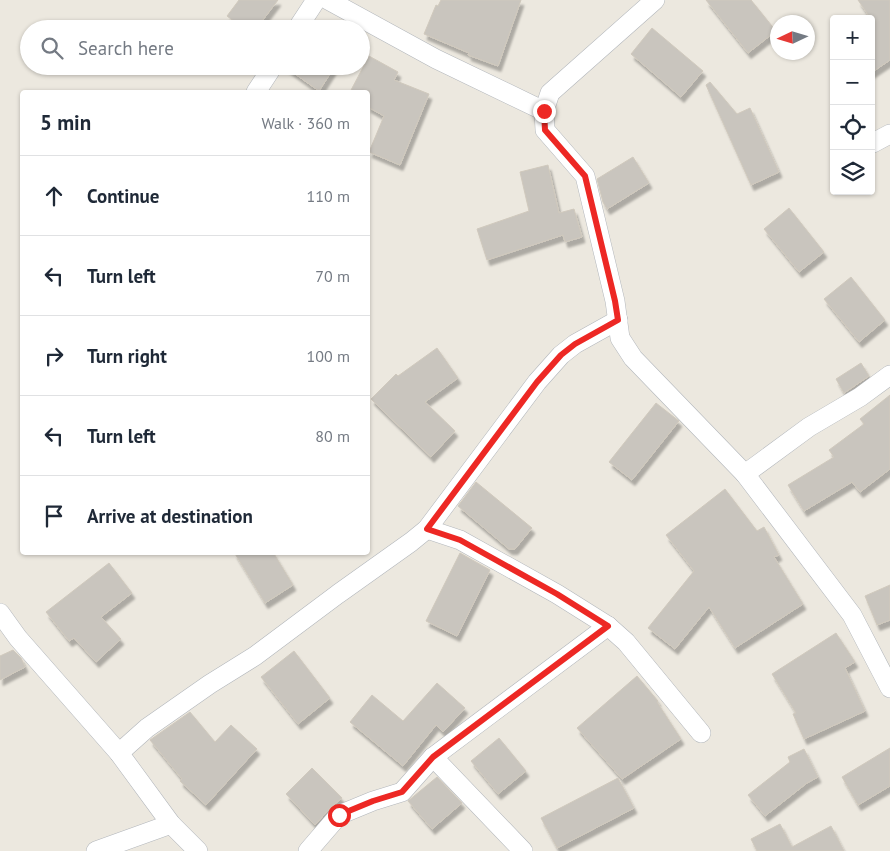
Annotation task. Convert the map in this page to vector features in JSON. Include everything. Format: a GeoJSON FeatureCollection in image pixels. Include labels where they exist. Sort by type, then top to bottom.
{"type":"FeatureCollection","features":[{"type":"Feature","properties":{"kind":"street"},"geometry":{"type":"LineString","coordinates":[[304,20],[316,0]]}},
{"type":"Feature","properties":{"kind":"street"},"geometry":{"type":"LineString","coordinates":[[328,0],[365,20]]}},
{"type":"Feature","properties":{"kind":"street"},"geometry":{"type":"LineString","coordinates":[[655,0],[550,93],[544,111],[545,130],[585,176],[615,301],[620,338],[633,358],[745,474],[852,615],[890,688]]}},
{"type":"Feature","properties":{"kind":"street"},"geometry":{"type":"LineString","coordinates":[[370,23],[436,59],[544,111]]}},
{"type":"Feature","properties":{"kind":"street"},"geometry":{"type":"LineString","coordinates":[[257,90],[267,75]]}},
{"type":"Feature","properties":{"kind":"street"},"geometry":{"type":"LineString","coordinates":[[875,142],[890,134]]}},
{"type":"Feature","properties":{"kind":"street"},"geometry":{"type":"LineString","coordinates":[[119,753],[148,728],[210,684],[255,656],[427,529],[537,382],[561,355],[575,344],[618,320]]}},
{"type":"Feature","properties":{"kind":"street"},"geometry":{"type":"LineString","coordinates":[[745,474],[809,427],[860,397],[890,375]]}},
{"type":"Feature","properties":{"kind":"street"},"geometry":{"type":"LineString","coordinates":[[427,529],[460,540],[557,594],[608,626],[626,642],[701,733]]}},
{"type":"Feature","properties":{"kind":"street"},"geometry":{"type":"LineString","coordinates":[[0,613],[18,638],[119,753],[171,824],[198,851]]}},
{"type":"Feature","properties":{"kind":"street"},"geometry":{"type":"LineString","coordinates":[[308,851],[339,815],[402,792],[433,757],[608,626]]}},
{"type":"Feature","properties":{"kind":"street"},"geometry":{"type":"LineString","coordinates":[[433,757],[523,851]]}},
{"type":"Feature","properties":{"kind":"street"},"geometry":{"type":"LineString","coordinates":[[96,851],[171,824]]}},
{"type":"Feature","properties":{"kind":"building"},"geometry":{"type":"Polygon","coordinates":[[[239,0],[278,0],[263,20],[232,20],[227,16],[239,0]]]}},
{"type":"Feature","properties":{"kind":"building"},"geometry":{"type":"Polygon","coordinates":[[[441,0],[521,0],[498,66],[468,55],[469,53],[424,34],[436,5],[438,6],[441,0]]]}},
{"type":"Feature","properties":{"kind":"building"},"geometry":{"type":"Polygon","coordinates":[[[706,0],[751,0],[770,24],[770,36],[748,53],[706,0]]]}},
{"type":"Feature","properties":{"kind":"building"},"geometry":{"type":"Polygon","coordinates":[[[858,0],[890,0],[890,60],[875,70],[875,15],[868,15],[858,0]]]}},
{"type":"Feature","properties":{"kind":"building"},"geometry":{"type":"Polygon","coordinates":[[[652,28],[703,71],[681,97],[631,54],[652,28]]]}},
{"type":"Feature","properties":{"kind":"building"},"geometry":{"type":"Polygon","coordinates":[[[370,57],[398,72],[394,80],[429,94],[400,165],[370,152],[384,116],[370,108],[370,90],[351,90],[359,75],[370,75],[370,57]]]}},
{"type":"Feature","properties":{"kind":"building"},"geometry":{"type":"Polygon","coordinates":[[[297,75],[329,75],[320,90],[297,75]]]}},
{"type":"Feature","properties":{"kind":"building"},"geometry":{"type":"Polygon","coordinates":[[[710,82],[737,114],[750,108],[779,172],[751,185],[706,85],[710,82]]]}},
{"type":"Feature","properties":{"kind":"building"},"geometry":{"type":"Polygon","coordinates":[[[633,157],[649,183],[607,209],[603,202],[597,179],[633,157]]]}},
{"type":"Feature","properties":{"kind":"building"},"geometry":{"type":"Polygon","coordinates":[[[548,165],[559,213],[574,209],[582,237],[565,242],[563,235],[487,260],[477,229],[529,211],[520,172],[548,165]]]}},
{"type":"Feature","properties":{"kind":"building"},"geometry":{"type":"Polygon","coordinates":[[[789,208],[824,252],[799,272],[764,229],[789,208]]]}},
{"type":"Feature","properties":{"kind":"building"},"geometry":{"type":"Polygon","coordinates":[[[851,277],[885,320],[859,342],[824,299],[851,277]]]}},
{"type":"Feature","properties":{"kind":"building"},"geometry":{"type":"Polygon","coordinates":[[[437,348],[458,378],[425,402],[455,431],[431,457],[371,399],[396,374],[398,376],[437,348]]]}},
{"type":"Feature","properties":{"kind":"building"},"geometry":{"type":"Polygon","coordinates":[[[861,363],[869,376],[844,393],[836,379],[861,363]]]}},
{"type":"Feature","properties":{"kind":"building"},"geometry":{"type":"Polygon","coordinates":[[[890,395],[890,469],[860,492],[852,482],[804,511],[788,485],[834,457],[829,450],[864,424],[860,419],[890,395]]]}},
{"type":"Feature","properties":{"kind":"building"},"geometry":{"type":"Polygon","coordinates":[[[656,403],[679,421],[632,480],[609,462],[656,403]]]}},
{"type":"Feature","properties":{"kind":"building"},"geometry":{"type":"Polygon","coordinates":[[[476,482],[532,528],[515,549],[509,549],[458,506],[476,482]]]}},
{"type":"Feature","properties":{"kind":"building"},"geometry":{"type":"Polygon","coordinates":[[[725,489],[757,531],[764,527],[779,555],[774,557],[803,604],[735,648],[709,607],[675,649],[648,628],[694,571],[666,535],[725,489]]]}},
{"type":"Feature","properties":{"kind":"building"},"geometry":{"type":"Polygon","coordinates":[[[460,553],[490,570],[457,636],[426,621],[460,553]]]}},
{"type":"Feature","properties":{"kind":"building"},"geometry":{"type":"Polygon","coordinates":[[[236,555],[275,555],[293,585],[265,603],[236,555]]]}},
{"type":"Feature","properties":{"kind":"building"},"geometry":{"type":"Polygon","coordinates":[[[109,563],[132,593],[101,617],[121,639],[96,662],[74,638],[69,641],[46,612],[109,563]]]}},
{"type":"Feature","properties":{"kind":"building"},"geometry":{"type":"Polygon","coordinates":[[[890,585],[890,620],[877,625],[865,596],[890,585]]]}},
{"type":"Feature","properties":{"kind":"building"},"geometry":{"type":"Polygon","coordinates":[[[836,633],[855,662],[845,668],[865,711],[804,739],[793,714],[796,713],[772,674],[836,633]]]}},
{"type":"Feature","properties":{"kind":"building"},"geometry":{"type":"Polygon","coordinates":[[[13,650],[21,658],[25,667],[0,680],[0,656],[13,650]]]}},
{"type":"Feature","properties":{"kind":"building"},"geometry":{"type":"Polygon","coordinates":[[[294,651],[330,698],[298,724],[261,677],[294,651]]]}},
{"type":"Feature","properties":{"kind":"building"},"geometry":{"type":"Polygon","coordinates":[[[637,676],[658,701],[681,739],[622,779],[577,728],[637,676]]]}},
{"type":"Feature","properties":{"kind":"building"},"geometry":{"type":"Polygon","coordinates":[[[437,683],[465,708],[443,732],[436,725],[403,766],[350,722],[372,695],[403,721],[437,683]]]}},
{"type":"Feature","properties":{"kind":"building"},"geometry":{"type":"Polygon","coordinates":[[[190,712],[215,742],[231,725],[257,749],[206,805],[180,781],[182,779],[150,740],[190,712]]]}},
{"type":"Feature","properties":{"kind":"building"},"geometry":{"type":"Polygon","coordinates":[[[499,738],[526,771],[498,794],[471,761],[499,738]]]}},
{"type":"Feature","properties":{"kind":"building"},"geometry":{"type":"Polygon","coordinates":[[[890,748],[890,786],[858,805],[842,777],[890,748]]]}},
{"type":"Feature","properties":{"kind":"building"},"geometry":{"type":"Polygon","coordinates":[[[804,749],[818,777],[807,783],[765,816],[748,795],[790,762],[788,757],[804,749]]]}},
{"type":"Feature","properties":{"kind":"building"},"geometry":{"type":"Polygon","coordinates":[[[312,768],[342,798],[315,825],[286,794],[312,768]]]}},
{"type":"Feature","properties":{"kind":"building"},"geometry":{"type":"Polygon","coordinates":[[[437,777],[462,803],[432,829],[408,801],[437,777]]]}},
{"type":"Feature","properties":{"kind":"building"},"geometry":{"type":"Polygon","coordinates":[[[618,778],[634,808],[557,848],[541,818],[618,778]]]}},
{"type":"Feature","properties":{"kind":"building"},"geometry":{"type":"Polygon","coordinates":[[[780,824],[792,847],[831,826],[844,851],[757,851],[751,839],[780,824]]]}},
{"type":"Feature","properties":{"kind":"route"},"geometry":{"type":"LineString","coordinates":[[339,815],[402,792],[433,757],[608,626],[557,594],[460,540],[427,529],[537,382],[561,355],[575,344],[618,320],[585,176],[545,130],[544,111]]}}]}
